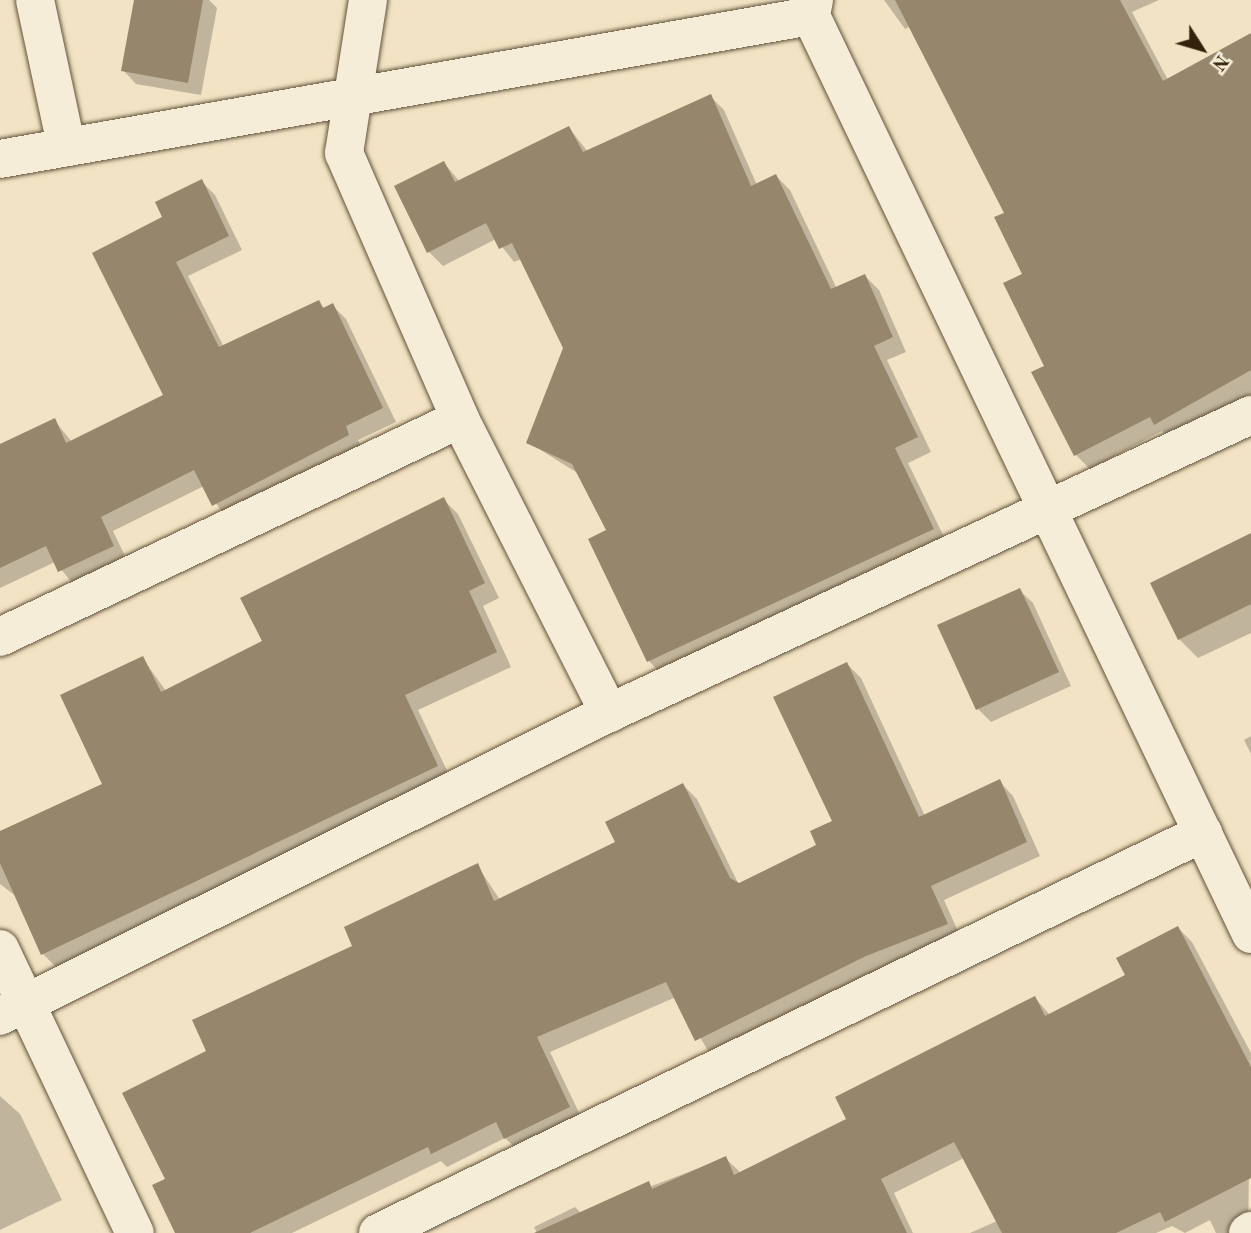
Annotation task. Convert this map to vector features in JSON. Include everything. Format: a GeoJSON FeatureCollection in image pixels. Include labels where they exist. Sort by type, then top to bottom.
{"type":"FeatureCollection","features":[{"type":"Feature","properties":{"kind":"street"},"geometry":{"type":"LineString","coordinates":[[35,0],[66,145]]}},
{"type":"Feature","properties":{"kind":"street"},"geometry":{"type":"LineString","coordinates":[[368,0],[344,153],[460,419],[609,713]]}},
{"type":"Feature","properties":{"kind":"street"},"geometry":{"type":"LineString","coordinates":[[0,159],[813,8],[1049,513],[1251,933]]}},
{"type":"Feature","properties":{"kind":"street"},"geometry":{"type":"LineString","coordinates":[[12,1010],[609,713],[1049,513],[1251,415]]}},
{"type":"Feature","properties":{"kind":"street"},"geometry":{"type":"LineString","coordinates":[[0,637],[460,419]]}},
{"type":"Feature","properties":{"kind":"street"},"geometry":{"type":"LineString","coordinates":[[378,1233],[1203,833]]}},
{"type":"Feature","properties":{"kind":"street"},"geometry":{"type":"LineString","coordinates":[[0,949],[12,1010],[135,1233]]}},
{"type":"Feature","properties":{"kind":"building"},"geometry":{"type":"Polygon","coordinates":[[[134,0],[203,0],[188,83],[121,71],[134,0]]]}},
{"type":"Feature","properties":{"kind":"building"},"geometry":{"type":"Polygon","coordinates":[[[895,0],[1120,0],[1163,81],[1251,33],[1251,370],[1154,425],[1150,417],[1074,456],[1031,372],[1044,366],[1003,283],[1022,274],[994,217],[1004,213],[895,0]]]}},
{"type":"Feature","properties":{"kind":"building"},"geometry":{"type":"Polygon","coordinates":[[[711,94],[751,186],[776,174],[831,289],[865,274],[893,337],[874,346],[918,437],[895,448],[934,529],[647,662],[588,539],[606,530],[572,464],[526,443],[563,348],[512,243],[499,249],[486,223],[427,253],[394,186],[444,161],[455,182],[569,126],[583,152],[711,94]]]}},
{"type":"Feature","properties":{"kind":"building"},"geometry":{"type":"Polygon","coordinates":[[[202,179],[229,236],[176,262],[219,347],[319,300],[323,308],[333,303],[383,408],[346,426],[349,435],[212,506],[194,470],[101,517],[114,546],[58,572],[46,546],[0,568],[0,444],[55,418],[66,443],[163,395],[92,253],[162,217],[155,202],[202,179]]]}},
{"type":"Feature","properties":{"kind":"building"},"geometry":{"type":"Polygon","coordinates":[[[444,497],[485,583],[469,591],[497,652],[405,695],[438,766],[41,955],[0,863],[0,831],[102,784],[60,695],[143,656],[161,692],[262,641],[240,598],[444,497]]]}},
{"type":"Feature","properties":{"kind":"building"},"geometry":{"type":"Polygon","coordinates":[[[1251,533],[1251,604],[1178,640],[1150,583],[1251,533]]]}},
{"type":"Feature","properties":{"kind":"building"},"geometry":{"type":"Polygon","coordinates":[[[1020,588],[1059,672],[976,710],[937,625],[1020,588]]]}},
{"type":"Feature","properties":{"kind":"building"},"geometry":{"type":"Polygon","coordinates":[[[847,662],[919,817],[1000,779],[1027,842],[931,886],[948,924],[866,956],[695,1041],[666,982],[537,1037],[570,1107],[504,1139],[496,1122],[431,1154],[428,1147],[250,1233],[175,1233],[152,1185],[165,1179],[122,1093],[206,1051],[192,1020],[352,946],[344,927],[478,863],[494,901],[615,842],[605,822],[683,783],[730,878],[739,883],[816,845],[810,831],[832,821],[773,697],[847,662]]]}},
{"type":"Feature","properties":{"kind":"building"},"geometry":{"type":"Polygon","coordinates":[[[1178,926],[1251,1067],[1251,1178],[1165,1222],[1160,1212],[1116,1233],[1002,1233],[954,1142],[881,1179],[907,1233],[534,1233],[649,1181],[652,1189],[726,1156],[734,1175],[846,1119],[835,1097],[1035,996],[1045,1016],[1125,975],[1116,958],[1178,926]]]}}]}
